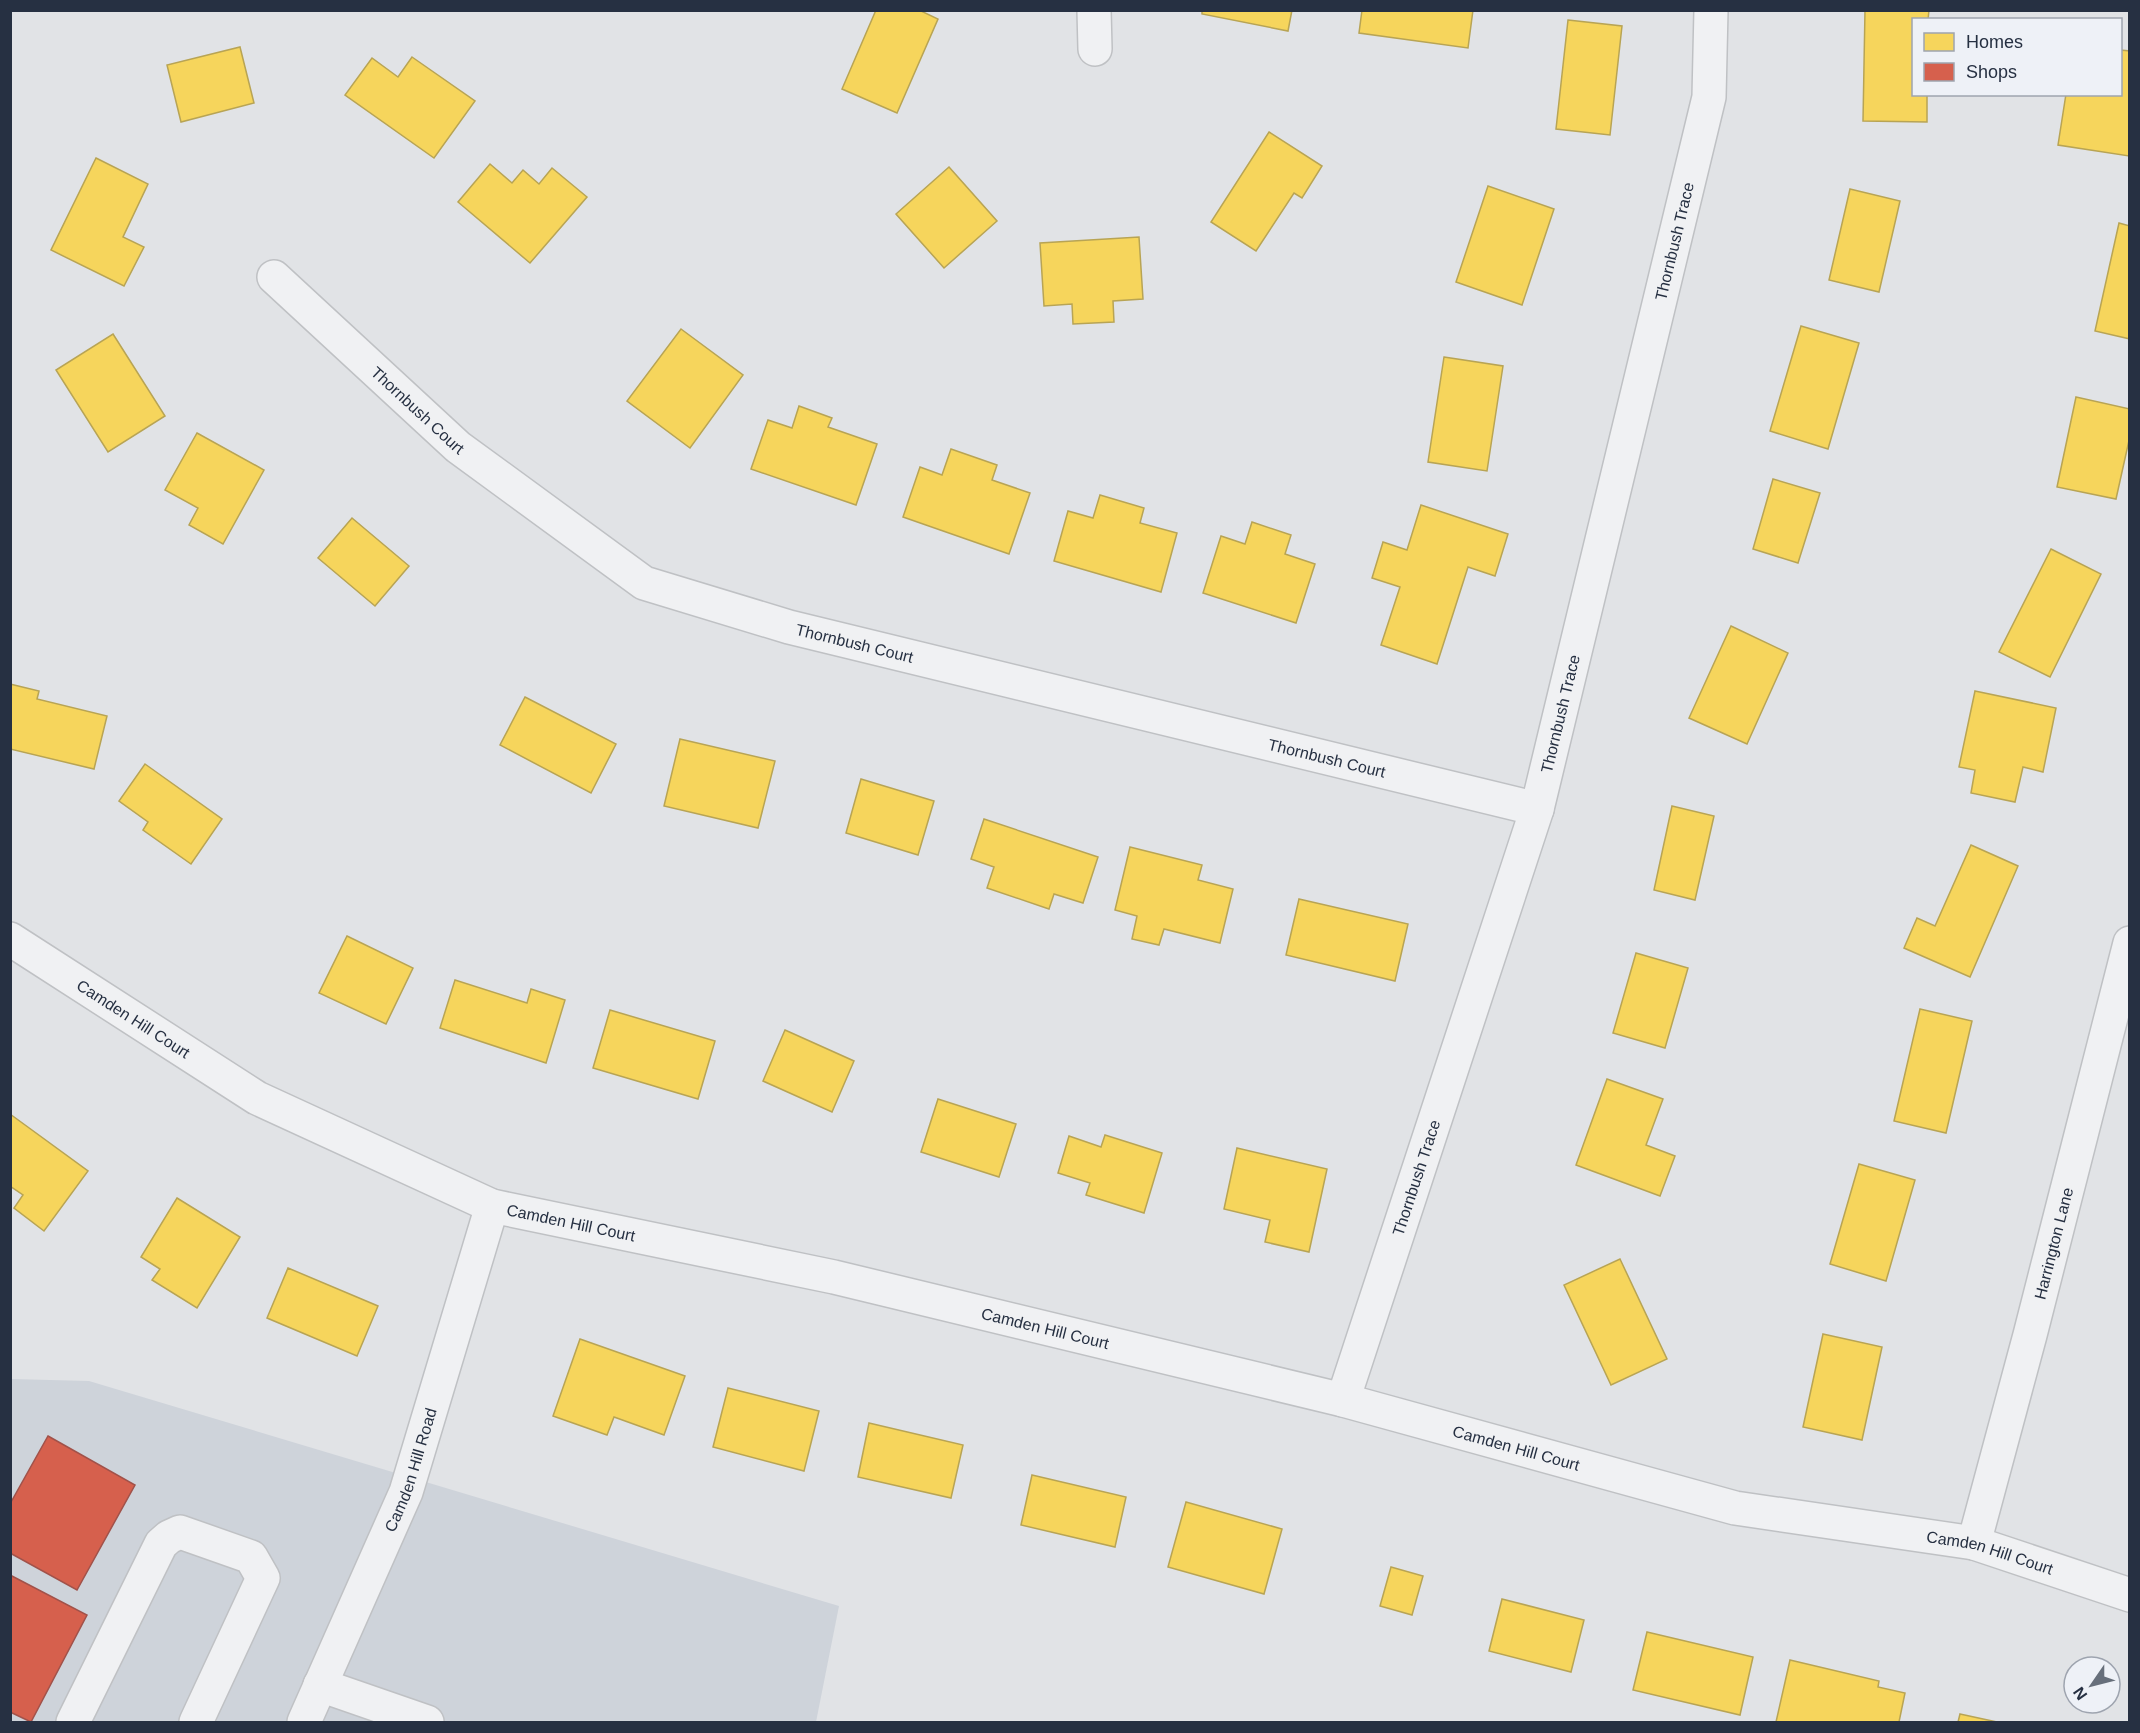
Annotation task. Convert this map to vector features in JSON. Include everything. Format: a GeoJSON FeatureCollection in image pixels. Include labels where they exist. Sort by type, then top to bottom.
{"type":"FeatureCollection","features":[{"type":"Feature","properties":{"kind":"street"},"geometry":{"type":"LineString","coordinates":[[1094,10],[1095,49]]}},
{"type":"Feature","properties":{"kind":"street","name":"Thornbush Trace"},"geometry":{"type":"LineString","coordinates":[[1342,1400],[1537,809],[1709,97],[1711,10]]}},
{"type":"Feature","properties":{"kind":"street","name":"Thornbush Court"},"geometry":{"type":"LineString","coordinates":[[274,277],[458,447],[644,583],[789,627],[1537,809]]}},
{"type":"Feature","properties":{"kind":"street","name":"Camden Hill Court"},"geometry":{"type":"LineString","coordinates":[[10,939],[256,1098],[492,1206],[834,1277],[1342,1400],[1735,1508],[1974,1543],[2130,1595]]}},
{"type":"Feature","properties":{"kind":"street","name":"Harrington Lane"},"geometry":{"type":"LineString","coordinates":[[1974,1543],[2027,1347],[2130,943]]}},
{"type":"Feature","properties":{"kind":"street","name":"Camden Hill Road"},"geometry":{"type":"LineString","coordinates":[[304,1722],[406,1492],[492,1206]]}},
{"type":"Feature","properties":{"kind":"street"},"geometry":{"type":"LineString","coordinates":[[73,1722],[161,1544],[180,1532],[251,1557],[263,1578],[196,1722]]}},
{"type":"Feature","properties":{"kind":"street"},"geometry":{"type":"LineString","coordinates":[[320,1685],[427,1722]]}},
{"type":"Feature","properties":{"kind":"shaded area"},"geometry":{"type":"Polygon","coordinates":[[[11,1379],[89,1381],[839,1606],[816,1722],[11,1722],[11,1379]]]}},
{"type":"Feature","properties":{"kind":"building: Homes"},"geometry":{"type":"Polygon","coordinates":[[[876,10],[919,10],[938,19],[897,113],[842,89],[876,10]]]}},
{"type":"Feature","properties":{"kind":"building: Homes"},"geometry":{"type":"Polygon","coordinates":[[[1202,10],[1292,10],[1288,31],[1202,14],[1202,10]]]}},
{"type":"Feature","properties":{"kind":"building: Homes"},"geometry":{"type":"Polygon","coordinates":[[[1362,10],[1473,10],[1468,48],[1359,33],[1362,10]]]}},
{"type":"Feature","properties":{"kind":"building: Homes"},"geometry":{"type":"Polygon","coordinates":[[[1865,10],[1929,10],[1928,18],[1912,18],[1912,96],[1927,96],[1927,122],[1863,121],[1865,10]]]}},
{"type":"Feature","properties":{"kind":"building: Homes"},"geometry":{"type":"Polygon","coordinates":[[[1568,20],[1622,26],[1610,135],[1556,129],[1568,20]]]}},
{"type":"Feature","properties":{"kind":"building: Homes"},"geometry":{"type":"Polygon","coordinates":[[[240,47],[254,103],[181,122],[167,65],[240,47]]]}},
{"type":"Feature","properties":{"kind":"building: Homes"},"geometry":{"type":"Polygon","coordinates":[[[2122,50],[2130,51],[2129,156],[2058,145],[2066,96],[2122,96],[2122,50]]]}},
{"type":"Feature","properties":{"kind":"building: Homes"},"geometry":{"type":"Polygon","coordinates":[[[412,57],[475,101],[434,158],[345,95],[372,58],[398,77],[412,57]]]}},
{"type":"Feature","properties":{"kind":"building: Homes"},"geometry":{"type":"Polygon","coordinates":[[[1269,132],[1322,166],[1302,198],[1294,193],[1256,251],[1211,222],[1269,132]]]}},
{"type":"Feature","properties":{"kind":"building: Homes"},"geometry":{"type":"Polygon","coordinates":[[[96,158],[148,184],[123,237],[144,247],[124,286],[51,250],[96,158]]]}},
{"type":"Feature","properties":{"kind":"building: Homes"},"geometry":{"type":"Polygon","coordinates":[[[490,164],[512,183],[523,170],[539,184],[552,168],[587,197],[530,263],[458,202],[490,164]]]}},
{"type":"Feature","properties":{"kind":"building: Homes"},"geometry":{"type":"Polygon","coordinates":[[[949,167],[997,221],[944,268],[896,214],[949,167]]]}},
{"type":"Feature","properties":{"kind":"building: Homes"},"geometry":{"type":"Polygon","coordinates":[[[1488,186],[1554,209],[1522,305],[1456,282],[1488,186]]]}},
{"type":"Feature","properties":{"kind":"building: Homes"},"geometry":{"type":"Polygon","coordinates":[[[1850,189],[1900,201],[1879,292],[1829,280],[1850,189]]]}},
{"type":"Feature","properties":{"kind":"building: Homes"},"geometry":{"type":"Polygon","coordinates":[[[2119,223],[2130,226],[2130,339],[2095,331],[2119,223]]]}},
{"type":"Feature","properties":{"kind":"building: Homes"},"geometry":{"type":"Polygon","coordinates":[[[1139,237],[1143,299],[1113,301],[1114,322],[1073,324],[1072,304],[1044,306],[1040,243],[1139,237]]]}},
{"type":"Feature","properties":{"kind":"building: Homes"},"geometry":{"type":"Polygon","coordinates":[[[1801,326],[1859,343],[1828,449],[1770,431],[1801,326]]]}},
{"type":"Feature","properties":{"kind":"building: Homes"},"geometry":{"type":"Polygon","coordinates":[[[681,329],[743,375],[690,448],[627,401],[681,329]]]}},
{"type":"Feature","properties":{"kind":"building: Homes"},"geometry":{"type":"Polygon","coordinates":[[[113,334],[165,416],[108,452],[56,370],[113,334]]]}},
{"type":"Feature","properties":{"kind":"building: Homes"},"geometry":{"type":"Polygon","coordinates":[[[1444,357],[1503,366],[1487,471],[1428,462],[1444,357]]]}},
{"type":"Feature","properties":{"kind":"building: Homes"},"geometry":{"type":"Polygon","coordinates":[[[2076,397],[2130,409],[2130,436],[2116,499],[2057,487],[2076,397]]]}},
{"type":"Feature","properties":{"kind":"building: Homes"},"geometry":{"type":"Polygon","coordinates":[[[799,406],[832,418],[828,427],[877,444],[856,505],[751,469],[768,420],[792,428],[799,406]]]}},
{"type":"Feature","properties":{"kind":"building: Homes"},"geometry":{"type":"Polygon","coordinates":[[[197,433],[264,470],[223,544],[189,525],[198,508],[165,490],[197,433]]]}},
{"type":"Feature","properties":{"kind":"building: Homes"},"geometry":{"type":"Polygon","coordinates":[[[951,449],[997,465],[992,480],[1030,493],[1009,554],[903,517],[920,467],[942,475],[951,449]]]}},
{"type":"Feature","properties":{"kind":"building: Homes"},"geometry":{"type":"Polygon","coordinates":[[[1773,479],[1820,493],[1798,563],[1753,549],[1773,479]]]}},
{"type":"Feature","properties":{"kind":"building: Homes"},"geometry":{"type":"Polygon","coordinates":[[[1100,495],[1144,508],[1140,523],[1177,533],[1161,592],[1054,561],[1068,511],[1093,518],[1100,495]]]}},
{"type":"Feature","properties":{"kind":"building: Homes"},"geometry":{"type":"Polygon","coordinates":[[[1421,505],[1508,534],[1495,576],[1468,567],[1437,664],[1381,645],[1400,587],[1372,578],[1383,542],[1407,550],[1421,505]]]}},
{"type":"Feature","properties":{"kind":"building: Homes"},"geometry":{"type":"Polygon","coordinates":[[[352,518],[409,566],[375,606],[318,558],[352,518]]]}},
{"type":"Feature","properties":{"kind":"building: Homes"},"geometry":{"type":"Polygon","coordinates":[[[1252,522],[1291,535],[1285,554],[1315,564],[1296,623],[1203,593],[1221,536],[1245,544],[1252,522]]]}},
{"type":"Feature","properties":{"kind":"building: Homes"},"geometry":{"type":"Polygon","coordinates":[[[2051,549],[2101,574],[2050,677],[1999,652],[2051,549]]]}},
{"type":"Feature","properties":{"kind":"building: Homes"},"geometry":{"type":"Polygon","coordinates":[[[1731,626],[1788,653],[1747,744],[1689,718],[1731,626]]]}},
{"type":"Feature","properties":{"kind":"building: Homes"},"geometry":{"type":"Polygon","coordinates":[[[10,684],[39,691],[37,699],[107,716],[94,769],[10,749],[10,684]]]}},
{"type":"Feature","properties":{"kind":"building: Homes"},"geometry":{"type":"Polygon","coordinates":[[[1975,691],[2056,708],[2043,772],[2023,767],[2015,802],[1971,793],[1975,770],[1959,767],[1975,691]]]}},
{"type":"Feature","properties":{"kind":"building: Homes"},"geometry":{"type":"Polygon","coordinates":[[[525,697],[616,744],[591,793],[500,745],[525,697]]]}},
{"type":"Feature","properties":{"kind":"building: Homes"},"geometry":{"type":"Polygon","coordinates":[[[680,739],[775,761],[758,828],[664,806],[680,739]]]}},
{"type":"Feature","properties":{"kind":"building: Homes"},"geometry":{"type":"Polygon","coordinates":[[[145,764],[222,819],[191,864],[143,830],[148,822],[119,801],[145,764]]]}},
{"type":"Feature","properties":{"kind":"building: Homes"},"geometry":{"type":"Polygon","coordinates":[[[861,779],[934,801],[918,855],[846,833],[861,779]]]}},
{"type":"Feature","properties":{"kind":"building: Homes"},"geometry":{"type":"Polygon","coordinates":[[[1672,806],[1714,816],[1695,900],[1654,890],[1672,806]]]}},
{"type":"Feature","properties":{"kind":"building: Homes"},"geometry":{"type":"Polygon","coordinates":[[[984,819],[1098,857],[1083,903],[1054,894],[1049,909],[987,888],[994,867],[971,859],[984,819]]]}},
{"type":"Feature","properties":{"kind":"building: Homes"},"geometry":{"type":"Polygon","coordinates":[[[1971,845],[2018,866],[1970,977],[1904,948],[1917,918],[1935,926],[1971,845]]]}},
{"type":"Feature","properties":{"kind":"building: Homes"},"geometry":{"type":"Polygon","coordinates":[[[1130,847],[1202,865],[1198,880],[1233,889],[1220,943],[1164,929],[1159,945],[1132,939],[1137,916],[1115,910],[1130,847]]]}},
{"type":"Feature","properties":{"kind":"building: Homes"},"geometry":{"type":"Polygon","coordinates":[[[1299,899],[1408,924],[1395,981],[1286,955],[1299,899]]]}},
{"type":"Feature","properties":{"kind":"building: Homes"},"geometry":{"type":"Polygon","coordinates":[[[347,936],[413,968],[386,1024],[319,993],[347,936]]]}},
{"type":"Feature","properties":{"kind":"building: Homes"},"geometry":{"type":"Polygon","coordinates":[[[1636,953],[1688,968],[1665,1048],[1613,1033],[1636,953]]]}},
{"type":"Feature","properties":{"kind":"building: Homes"},"geometry":{"type":"Polygon","coordinates":[[[455,980],[527,1003],[531,989],[565,1000],[546,1063],[440,1028],[455,980]]]}},
{"type":"Feature","properties":{"kind":"building: Homes"},"geometry":{"type":"Polygon","coordinates":[[[1920,1009],[1972,1021],[1946,1133],[1894,1121],[1920,1009]]]}},
{"type":"Feature","properties":{"kind":"building: Homes"},"geometry":{"type":"Polygon","coordinates":[[[610,1010],[715,1041],[698,1099],[593,1068],[610,1010]]]}},
{"type":"Feature","properties":{"kind":"building: Homes"},"geometry":{"type":"Polygon","coordinates":[[[785,1030],[854,1061],[832,1112],[763,1081],[785,1030]]]}},
{"type":"Feature","properties":{"kind":"building: Homes"},"geometry":{"type":"Polygon","coordinates":[[[1607,1079],[1663,1099],[1646,1145],[1675,1156],[1660,1196],[1576,1165],[1607,1079]]]}},
{"type":"Feature","properties":{"kind":"building: Homes"},"geometry":{"type":"Polygon","coordinates":[[[938,1099],[1016,1124],[999,1177],[921,1152],[938,1099]]]}},
{"type":"Feature","properties":{"kind":"building: Homes"},"geometry":{"type":"Polygon","coordinates":[[[10,1114],[88,1171],[44,1231],[14,1208],[23,1195],[10,1186],[10,1114]]]}},
{"type":"Feature","properties":{"kind":"building: Homes"},"geometry":{"type":"Polygon","coordinates":[[[1105,1135],[1162,1153],[1144,1213],[1086,1195],[1090,1183],[1058,1173],[1069,1136],[1101,1147],[1105,1135]]]}},
{"type":"Feature","properties":{"kind":"building: Homes"},"geometry":{"type":"Polygon","coordinates":[[[1237,1148],[1327,1169],[1309,1252],[1265,1242],[1270,1220],[1224,1209],[1237,1148]]]}},
{"type":"Feature","properties":{"kind":"building: Homes"},"geometry":{"type":"Polygon","coordinates":[[[1859,1164],[1915,1180],[1886,1281],[1830,1264],[1859,1164]]]}},
{"type":"Feature","properties":{"kind":"building: Homes"},"geometry":{"type":"Polygon","coordinates":[[[177,1198],[240,1237],[197,1308],[152,1280],[160,1269],[141,1257],[177,1198]]]}},
{"type":"Feature","properties":{"kind":"building: Homes"},"geometry":{"type":"Polygon","coordinates":[[[1620,1259],[1667,1359],[1611,1385],[1564,1285],[1620,1259]]]}},
{"type":"Feature","properties":{"kind":"building: Homes"},"geometry":{"type":"Polygon","coordinates":[[[288,1268],[378,1306],[357,1356],[267,1318],[288,1268]]]}},
{"type":"Feature","properties":{"kind":"building: Homes"},"geometry":{"type":"Polygon","coordinates":[[[1823,1334],[1882,1347],[1862,1440],[1803,1427],[1823,1334]]]}},
{"type":"Feature","properties":{"kind":"building: Homes"},"geometry":{"type":"Polygon","coordinates":[[[580,1339],[685,1376],[664,1435],[614,1417],[607,1435],[553,1416],[580,1339]]]}},
{"type":"Feature","properties":{"kind":"building: Homes"},"geometry":{"type":"Polygon","coordinates":[[[728,1388],[819,1411],[804,1471],[713,1447],[728,1388]]]}},
{"type":"Feature","properties":{"kind":"building: Homes"},"geometry":{"type":"Polygon","coordinates":[[[869,1423],[963,1445],[951,1498],[858,1477],[869,1423]]]}},
{"type":"Feature","properties":{"kind":"building: Homes"},"geometry":{"type":"Polygon","coordinates":[[[1032,1475],[1126,1497],[1115,1547],[1021,1525],[1032,1475]]]}},
{"type":"Feature","properties":{"kind":"building: Homes"},"geometry":{"type":"Polygon","coordinates":[[[1186,1502],[1282,1529],[1264,1594],[1168,1567],[1186,1502]]]}},
{"type":"Feature","properties":{"kind":"building: Homes"},"geometry":{"type":"Polygon","coordinates":[[[1391,1567],[1423,1576],[1412,1615],[1380,1606],[1391,1567]]]}},
{"type":"Feature","properties":{"kind":"building: Homes"},"geometry":{"type":"Polygon","coordinates":[[[1502,1599],[1584,1620],[1571,1672],[1489,1651],[1502,1599]]]}},
{"type":"Feature","properties":{"kind":"building: Homes"},"geometry":{"type":"Polygon","coordinates":[[[1647,1632],[1753,1657],[1740,1715],[1633,1690],[1647,1632]]]}},
{"type":"Feature","properties":{"kind":"building: Homes"},"geometry":{"type":"Polygon","coordinates":[[[1790,1660],[1879,1681],[1878,1687],[1905,1693],[1899,1722],[1776,1722],[1790,1660]]]}},
{"type":"Feature","properties":{"kind":"building: Homes"},"geometry":{"type":"Polygon","coordinates":[[[1960,1714],[1997,1722],[1958,1722],[1960,1714]]]}},
{"type":"Feature","properties":{"kind":"building: Shops"},"geometry":{"type":"Polygon","coordinates":[[[48,1436],[135,1485],[77,1590],[10,1553],[10,1504],[48,1436]]]}},
{"type":"Feature","properties":{"kind":"building: Shops"},"geometry":{"type":"Polygon","coordinates":[[[10,1575],[87,1615],[31,1722],[10,1712],[10,1575]]]}}]}
